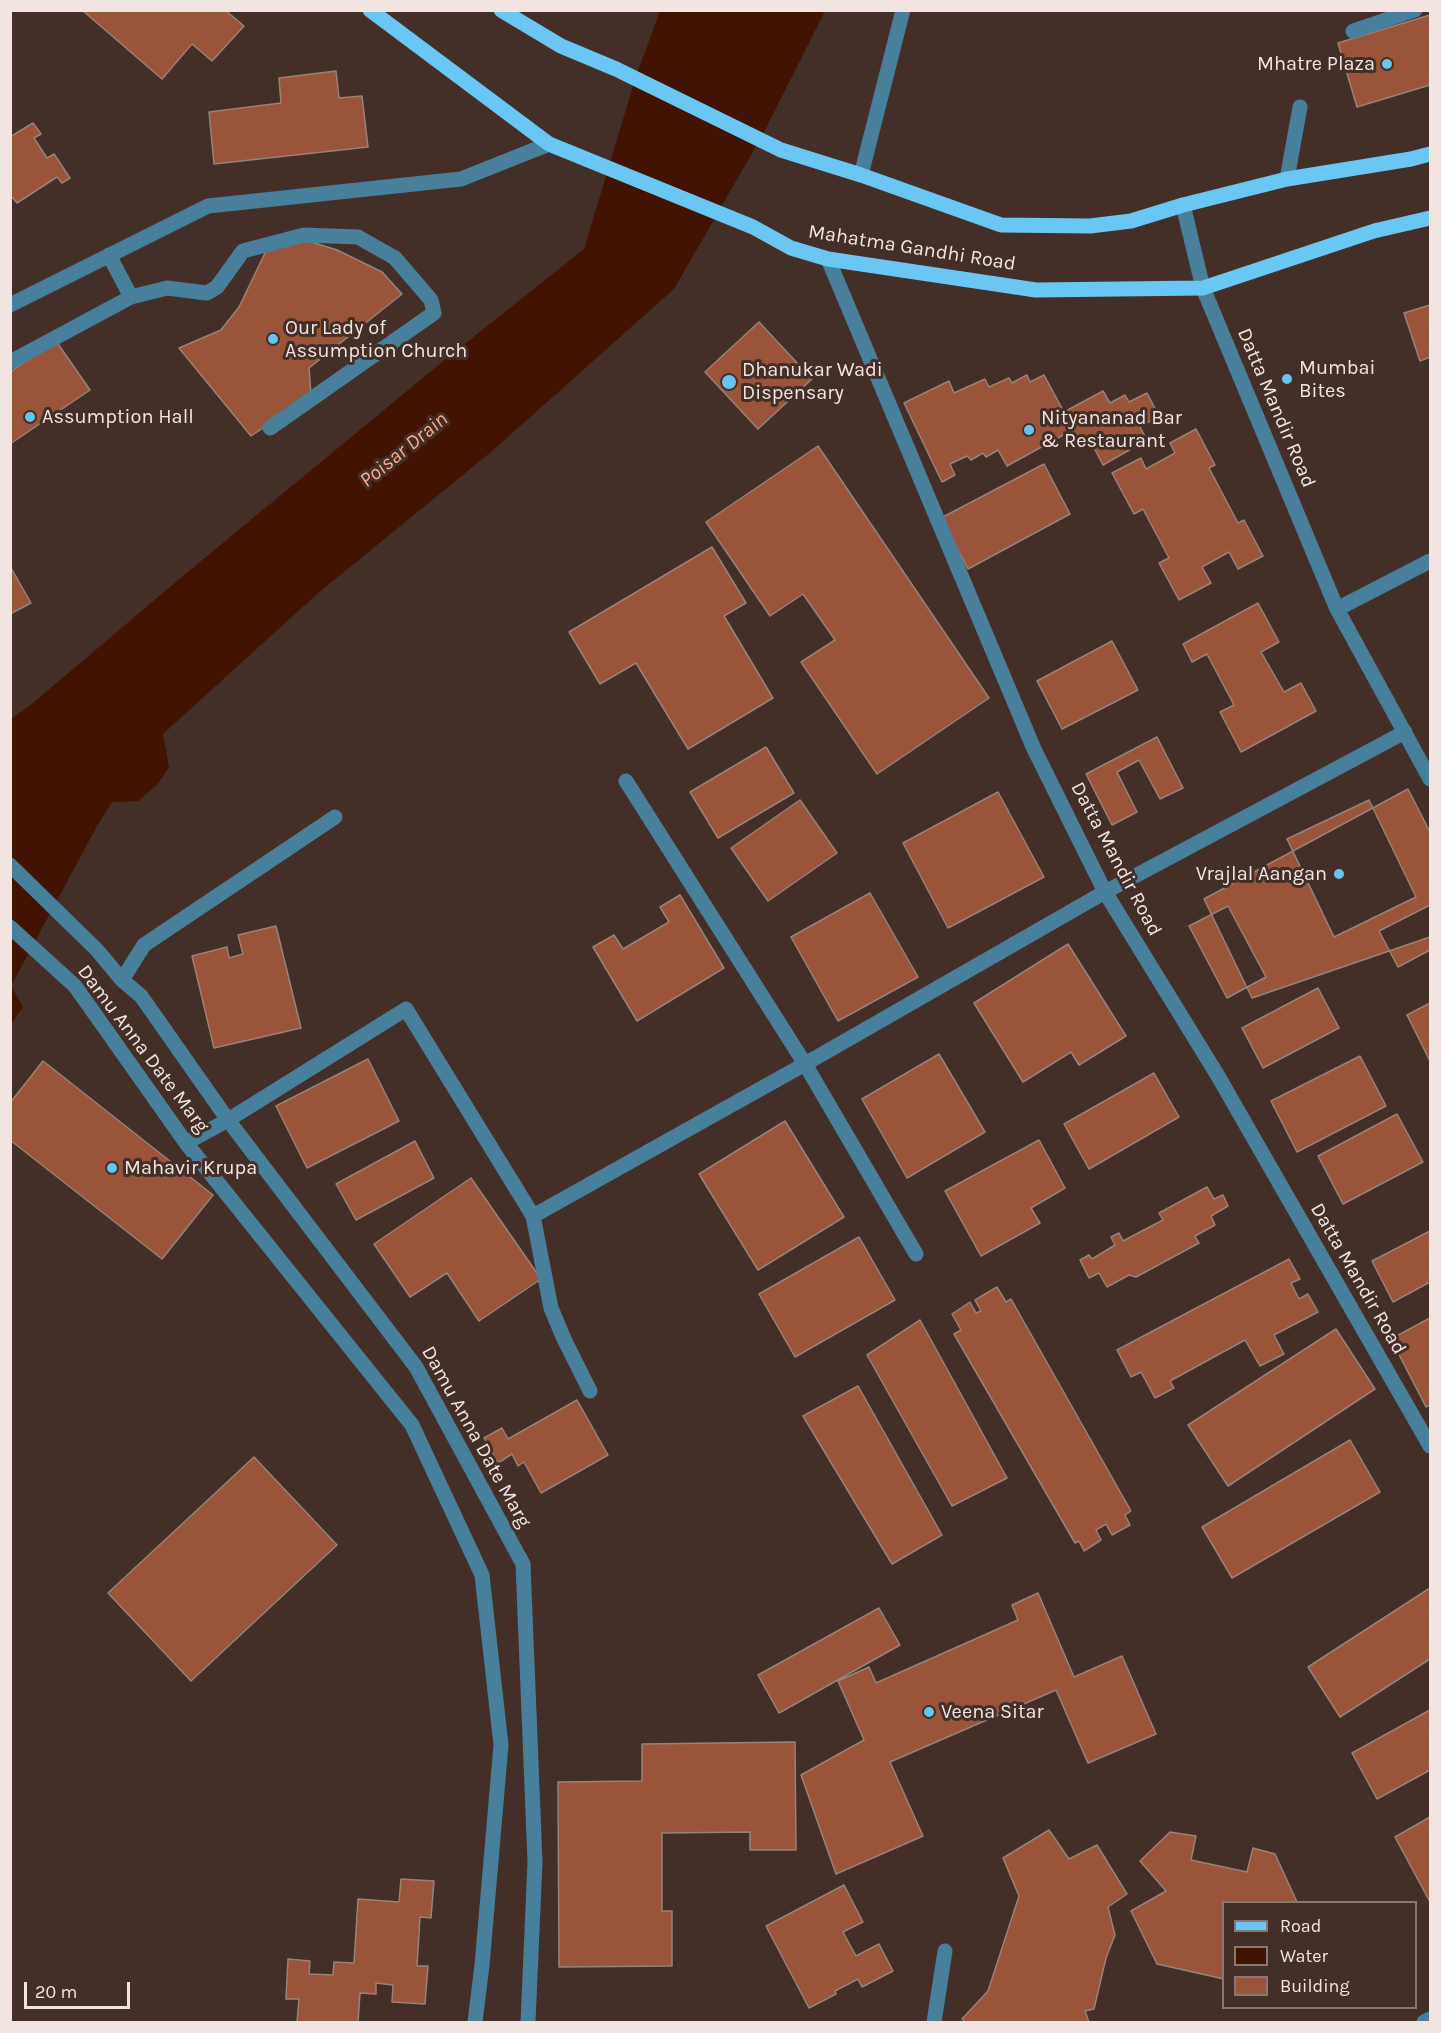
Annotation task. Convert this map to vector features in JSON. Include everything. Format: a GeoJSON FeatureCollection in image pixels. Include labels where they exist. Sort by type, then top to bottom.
{"type":"FeatureCollection","features":[{"type":"Feature","properties":{"kind":"main road","name":"Mahatma Gandhi Road"},"geometry":{"type":"LineString","coordinates":[[370,10],[549,144],[753,227],[791,248],[828,259],[1036,290],[1203,288],[1374,231],[1431,218]]}},
{"type":"Feature","properties":{"kind":"main road","name":"Mahatma Gandhi Road"},"geometry":{"type":"LineString","coordinates":[[501,10],[561,46],[616,69],[781,150],[861,175],[1001,225],[1090,226],[1131,221],[1287,179],[1431,154]]}},
{"type":"Feature","properties":{"kind":"street"},"geometry":{"type":"LineString","coordinates":[[861,175],[903,10]]}},
{"type":"Feature","properties":{"kind":"street"},"geometry":{"type":"LineString","coordinates":[[1353,31],[1414,10]]}},
{"type":"Feature","properties":{"kind":"street"},"geometry":{"type":"LineString","coordinates":[[1287,179],[1300,107]]}},
{"type":"Feature","properties":{"kind":"street"},"geometry":{"type":"LineString","coordinates":[[10,305],[208,207],[461,179],[549,144]]}},
{"type":"Feature","properties":{"kind":"street","name":"Datta Mandir Road"},"geometry":{"type":"LineString","coordinates":[[1184,205],[1203,288],[1337,609],[1431,779]]}},
{"type":"Feature","properties":{"kind":"street"},"geometry":{"type":"LineString","coordinates":[[10,362],[131,297],[167,288],[207,293],[217,287],[243,251],[304,235],[358,237],[395,258],[431,300],[434,314],[270,428]]}},
{"type":"Feature","properties":{"kind":"street"},"geometry":{"type":"LineString","coordinates":[[109,255],[131,297]]}},
{"type":"Feature","properties":{"kind":"street","name":"Datta Mandir Road"},"geometry":{"type":"LineString","coordinates":[[828,259],[1034,748],[1105,892],[1218,1076],[1430,1445]]}},
{"type":"Feature","properties":{"kind":"street"},"geometry":{"type":"LineString","coordinates":[[1337,609],[1431,561]]}},
{"type":"Feature","properties":{"kind":"street"},"geometry":{"type":"LineString","coordinates":[[533,1216],[805,1064],[1105,892],[1405,732]]}},
{"type":"Feature","properties":{"kind":"street"},"geometry":{"type":"LineString","coordinates":[[626,781],[805,1064],[916,1254]]}},
{"type":"Feature","properties":{"kind":"street"},"geometry":{"type":"LineString","coordinates":[[122,980],[144,945],[335,817]]}},
{"type":"Feature","properties":{"kind":"street","name":"Damu Anna Date Marg"},"geometry":{"type":"LineString","coordinates":[[10,865],[97,950],[122,980],[141,996],[228,1120],[416,1366],[523,1564],[535,1862],[528,2022]]}},
{"type":"Feature","properties":{"kind":"street","name":"Damu Anna Date Marg"},"geometry":{"type":"LineString","coordinates":[[10,927],[75,986],[186,1143],[412,1425],[482,1575],[501,1744],[475,2022]]}},
{"type":"Feature","properties":{"kind":"street"},"geometry":{"type":"LineString","coordinates":[[186,1143],[228,1120],[406,1009],[533,1216],[551,1308],[590,1391]]}},
{"type":"Feature","properties":{"kind":"street"},"geometry":{"type":"LineString","coordinates":[[934,2022],[945,1951]]}},
{"type":"Feature","properties":{"kind":"street"},"geometry":{"type":"LineString","coordinates":[[1424,2022],[1431,2019]]}},
{"type":"Feature","properties":{"kind":"water","name":"Poisar Drain"},"geometry":{"type":"Polygon","coordinates":[[[660,11],[825,11],[762,136],[674,289],[491,452],[317,594],[163,734],[169,767],[157,785],[138,801],[112,802],[11,986],[11,719],[447,358],[584,249],[637,73],[660,11]]]}},
{"type":"Feature","properties":{"kind":"water"},"geometry":{"type":"Polygon","coordinates":[[[11,986],[23,1007],[11,1024],[11,986]]]}},
{"type":"Feature","properties":{"kind":"building"},"geometry":{"type":"Polygon","coordinates":[[[82,10],[225,10],[244,26],[212,61],[192,44],[162,79],[82,10]]]}},
{"type":"Feature","properties":{"kind":"building","name":"Mhatre Plaza"},"geometry":{"type":"Polygon","coordinates":[[[1430,15],[1430,85],[1357,107],[1338,43],[1430,15]]]}},
{"type":"Feature","properties":{"kind":"building"},"geometry":{"type":"Polygon","coordinates":[[[336,71],[339,98],[362,96],[368,147],[214,164],[209,112],[281,103],[279,78],[336,71]]]}},
{"type":"Feature","properties":{"kind":"building"},"geometry":{"type":"Polygon","coordinates":[[[33,123],[41,134],[34,138],[47,158],[54,154],[70,178],[62,183],[57,177],[17,203],[13,198],[10,199],[10,137],[33,123]]]}},
{"type":"Feature","properties":{"kind":"building","name":"Our Lady of Assumption Church"},"geometry":{"type":"Polygon","coordinates":[[[302,239],[337,250],[382,272],[402,294],[309,368],[311,396],[251,436],[179,348],[221,330],[239,307],[266,251],[302,239]]]}},
{"type":"Feature","properties":{"kind":"building"},"geometry":{"type":"Polygon","coordinates":[[[1430,305],[1430,357],[1420,361],[1404,313],[1430,305]]]}},
{"type":"Feature","properties":{"kind":"building"},"geometry":{"type":"Polygon","coordinates":[[[759,322],[812,379],[758,429],[705,372],[759,322]]]}},
{"type":"Feature","properties":{"kind":"building","name":"Assumption Hall"},"geometry":{"type":"Polygon","coordinates":[[[56,341],[90,390],[10,444],[10,372],[56,341]]]}},
{"type":"Feature","properties":{"kind":"building","name":"Nityananad Bar & Restaurant"},"geometry":{"type":"Polygon","coordinates":[[[1027,375],[1030,382],[1044,375],[1064,412],[1103,391],[1110,403],[1125,395],[1129,402],[1147,393],[1159,416],[1140,427],[1147,440],[1103,465],[1091,442],[1082,447],[1078,439],[1070,444],[1065,434],[1007,466],[998,450],[986,457],[983,453],[971,460],[967,456],[950,464],[955,475],[942,482],[904,403],[949,381],[954,393],[985,379],[989,387],[1009,378],[1012,383],[1027,375]]]}},
{"type":"Feature","properties":{"kind":"building"},"geometry":{"type":"Polygon","coordinates":[[[1196,429],[1215,465],[1209,468],[1238,523],[1244,520],[1263,556],[1238,569],[1229,552],[1202,567],[1211,583],[1179,600],[1159,563],[1169,558],[1143,509],[1134,514],[1112,473],[1141,458],[1146,469],[1175,453],[1170,443],[1196,429]]]}},
{"type":"Feature","properties":{"kind":"building"},"geometry":{"type":"Polygon","coordinates":[[[818,446],[989,698],[877,774],[801,662],[835,640],[803,594],[770,616],[706,522],[818,446]]]}},
{"type":"Feature","properties":{"kind":"building"},"geometry":{"type":"Polygon","coordinates":[[[1044,464],[1070,514],[968,569],[941,518],[1044,464]]]}},
{"type":"Feature","properties":{"kind":"building"},"geometry":{"type":"Polygon","coordinates":[[[712,547],[746,603],[724,616],[773,698],[688,749],[636,663],[600,684],[569,632],[712,547]]]}},
{"type":"Feature","properties":{"kind":"building"},"geometry":{"type":"Polygon","coordinates":[[[10,566],[31,603],[10,614],[10,566]]]}},
{"type":"Feature","properties":{"kind":"building"},"geometry":{"type":"Polygon","coordinates":[[[1258,603],[1279,642],[1261,652],[1284,692],[1301,683],[1316,711],[1241,752],[1220,712],[1234,705],[1207,654],[1192,662],[1183,644],[1258,603]]]}},
{"type":"Feature","properties":{"kind":"building"},"geometry":{"type":"Polygon","coordinates":[[[1112,641],[1138,690],[1062,729],[1037,681],[1112,641]]]}},
{"type":"Feature","properties":{"kind":"building"},"geometry":{"type":"Polygon","coordinates":[[[1157,737],[1183,788],[1160,799],[1139,760],[1117,772],[1137,812],[1112,825],[1086,774],[1157,737]]]}},
{"type":"Feature","properties":{"kind":"building"},"geometry":{"type":"Polygon","coordinates":[[[766,747],[794,793],[718,838],[690,792],[766,747]]]}},
{"type":"Feature","properties":{"kind":"building","name":"Vrajlal Aangan"},"geometry":{"type":"Polygon","coordinates":[[[1408,789],[1430,832],[1430,937],[1252,998],[1204,899],[1408,789]]]}},
{"type":"Feature","properties":{"kind":"building"},"geometry":{"type":"Polygon","coordinates":[[[998,792],[1044,877],[948,928],[903,843],[998,792]]]}},
{"type":"Feature","properties":{"kind":"building"},"geometry":{"type":"Polygon","coordinates":[[[800,800],[837,853],[768,901],[731,848],[800,800]]]}},
{"type":"Feature","properties":{"kind":"building"},"geometry":{"type":"Polygon","coordinates":[[[1369,800],[1416,897],[1334,937],[1287,839],[1369,800]]]}},
{"type":"Feature","properties":{"kind":"building"},"geometry":{"type":"Polygon","coordinates":[[[870,893],[918,977],[838,1021],[791,937],[870,893]]]}},
{"type":"Feature","properties":{"kind":"building"},"geometry":{"type":"Polygon","coordinates":[[[680,895],[724,968],[637,1021],[593,947],[614,935],[623,949],[669,922],[660,907],[680,895]]]}},
{"type":"Feature","properties":{"kind":"building"},"geometry":{"type":"Polygon","coordinates":[[[1430,905],[1430,950],[1398,967],[1379,931],[1430,905]]]}},
{"type":"Feature","properties":{"kind":"building"},"geometry":{"type":"Polygon","coordinates":[[[1228,906],[1266,977],[1227,998],[1189,926],[1228,906]]]}},
{"type":"Feature","properties":{"kind":"building"},"geometry":{"type":"Polygon","coordinates":[[[276,926],[301,1028],[214,1048],[192,956],[227,947],[229,958],[243,954],[238,935],[276,926]]]}},
{"type":"Feature","properties":{"kind":"building"},"geometry":{"type":"Polygon","coordinates":[[[1068,944],[1126,1036],[1079,1065],[1071,1052],[1023,1082],[974,1003],[1068,944]]]}},
{"type":"Feature","properties":{"kind":"building"},"geometry":{"type":"Polygon","coordinates":[[[1318,988],[1339,1028],[1263,1068],[1242,1028],[1318,988]]]}},
{"type":"Feature","properties":{"kind":"building"},"geometry":{"type":"Polygon","coordinates":[[[1430,1003],[1430,1061],[1407,1015],[1430,1003]]]}},
{"type":"Feature","properties":{"kind":"building"},"geometry":{"type":"Polygon","coordinates":[[[939,1054],[985,1132],[907,1178],[862,1099],[939,1054]]]}},
{"type":"Feature","properties":{"kind":"building"},"geometry":{"type":"Polygon","coordinates":[[[1360,1056],[1386,1106],[1297,1152],[1271,1101],[1360,1056]]]}},
{"type":"Feature","properties":{"kind":"building"},"geometry":{"type":"Polygon","coordinates":[[[368,1059],[399,1121],[307,1168],[276,1106],[368,1059]]]}},
{"type":"Feature","properties":{"kind":"building","name":"Mahavir Krupa"},"geometry":{"type":"Polygon","coordinates":[[[43,1061],[213,1195],[162,1259],[10,1140],[10,1103],[43,1061]]]}},
{"type":"Feature","properties":{"kind":"building"},"geometry":{"type":"Polygon","coordinates":[[[1154,1073],[1179,1117],[1089,1169],[1064,1124],[1154,1073]]]}},
{"type":"Feature","properties":{"kind":"building"},"geometry":{"type":"Polygon","coordinates":[[[1397,1114],[1423,1162],[1343,1204],[1318,1156],[1397,1114]]]}},
{"type":"Feature","properties":{"kind":"building"},"geometry":{"type":"Polygon","coordinates":[[[785,1121],[844,1217],[758,1270],[699,1174],[785,1121]]]}},
{"type":"Feature","properties":{"kind":"building"},"geometry":{"type":"Polygon","coordinates":[[[1039,1140],[1065,1188],[1031,1208],[1040,1223],[981,1256],[945,1191],[1039,1140]]]}},
{"type":"Feature","properties":{"kind":"building"},"geometry":{"type":"Polygon","coordinates":[[[415,1141],[434,1178],[356,1220],[336,1184],[415,1141]]]}},
{"type":"Feature","properties":{"kind":"building"},"geometry":{"type":"Polygon","coordinates":[[[471,1178],[541,1279],[479,1321],[447,1273],[410,1297],[374,1244],[471,1178]]]}},
{"type":"Feature","properties":{"kind":"building"},"geometry":{"type":"Polygon","coordinates":[[[1207,1187],[1214,1199],[1223,1195],[1228,1206],[1211,1216],[1215,1225],[1195,1236],[1199,1243],[1136,1277],[1129,1275],[1107,1287],[1099,1273],[1089,1278],[1080,1260],[1089,1255],[1092,1259],[1115,1245],[1111,1237],[1119,1233],[1123,1241],[1163,1220],[1159,1213],[1207,1187]]]}},
{"type":"Feature","properties":{"kind":"building"},"geometry":{"type":"Polygon","coordinates":[[[1430,1231],[1430,1282],[1393,1302],[1372,1261],[1430,1231]]]}},
{"type":"Feature","properties":{"kind":"building"},"geometry":{"type":"Polygon","coordinates":[[[859,1237],[895,1300],[795,1357],[759,1294],[859,1237]]]}},
{"type":"Feature","properties":{"kind":"building"},"geometry":{"type":"Polygon","coordinates":[[[1289,1259],[1300,1279],[1291,1283],[1299,1299],[1308,1294],[1318,1312],[1274,1335],[1284,1354],[1260,1366],[1245,1340],[1170,1381],[1174,1388],[1155,1398],[1141,1372],[1131,1377],[1117,1350],[1289,1259]]]}},
{"type":"Feature","properties":{"kind":"building"},"geometry":{"type":"Polygon","coordinates":[[[997,1287],[1006,1302],[1011,1299],[1131,1511],[1125,1515],[1130,1525],[1112,1535],[1106,1524],[1096,1530],[1101,1540],[1084,1551],[1079,1541],[1075,1543],[954,1334],[961,1330],[952,1314],[970,1302],[976,1313],[981,1311],[975,1300],[997,1287]]]}},
{"type":"Feature","properties":{"kind":"building"},"geometry":{"type":"Polygon","coordinates":[[[1430,1318],[1430,1405],[1426,1407],[1391,1339],[1430,1318]]]}},
{"type":"Feature","properties":{"kind":"building"},"geometry":{"type":"Polygon","coordinates":[[[920,1320],[1007,1478],[952,1506],[867,1355],[920,1320]]]}},
{"type":"Feature","properties":{"kind":"building"},"geometry":{"type":"Polygon","coordinates":[[[1336,1329],[1375,1389],[1228,1486],[1188,1425],[1336,1329]]]}},
{"type":"Feature","properties":{"kind":"building"},"geometry":{"type":"Polygon","coordinates":[[[858,1386],[942,1535],[892,1564],[803,1416],[858,1386]]]}},
{"type":"Feature","properties":{"kind":"building"},"geometry":{"type":"Polygon","coordinates":[[[577,1400],[608,1455],[541,1493],[524,1462],[518,1466],[512,1454],[498,1463],[484,1438],[502,1428],[508,1439],[577,1400]]]}},
{"type":"Feature","properties":{"kind":"building"},"geometry":{"type":"Polygon","coordinates":[[[1350,1440],[1380,1492],[1232,1578],[1202,1527],[1350,1440]]]}},
{"type":"Feature","properties":{"kind":"building"},"geometry":{"type":"Polygon","coordinates":[[[254,1457],[337,1545],[191,1681],[108,1593],[254,1457]]]}},
{"type":"Feature","properties":{"kind":"building"},"geometry":{"type":"Polygon","coordinates":[[[1430,1588],[1430,1659],[1340,1717],[1308,1667],[1430,1588]]]}},
{"type":"Feature","properties":{"kind":"building","name":"Veena Sitar"},"geometry":{"type":"Polygon","coordinates":[[[1038,1593],[1074,1677],[1122,1656],[1156,1734],[1088,1763],[1056,1690],[890,1762],[923,1836],[836,1874],[801,1775],[864,1740],[838,1681],[869,1667],[876,1683],[1018,1620],[1012,1605],[1038,1593]]]}},
{"type":"Feature","properties":{"kind":"building"},"geometry":{"type":"Polygon","coordinates":[[[879,1608],[900,1645],[779,1713],[758,1675],[879,1608]]]}},
{"type":"Feature","properties":{"kind":"building"},"geometry":{"type":"Polygon","coordinates":[[[1430,1710],[1430,1770],[1377,1799],[1352,1753],[1430,1710]]]}},
{"type":"Feature","properties":{"kind":"building"},"geometry":{"type":"Polygon","coordinates":[[[795,1742],[796,1850],[750,1850],[750,1832],[662,1833],[662,1911],[672,1911],[672,1966],[559,1967],[558,1782],[642,1781],[642,1744],[795,1742]]]}},
{"type":"Feature","properties":{"kind":"building"},"geometry":{"type":"Polygon","coordinates":[[[1430,1817],[1430,1902],[1395,1837],[1430,1817]]]}},
{"type":"Feature","properties":{"kind":"building"},"geometry":{"type":"Polygon","coordinates":[[[1049,1830],[1069,1859],[1097,1845],[1127,1894],[1108,1907],[1115,1935],[1106,1958],[1094,2009],[1085,2011],[1089,2022],[966,2022],[962,2019],[988,1991],[1019,1896],[1003,1858],[1049,1830]]]}},
{"type":"Feature","properties":{"kind":"building"},"geometry":{"type":"Polygon","coordinates":[[[1170,1832],[1196,1836],[1191,1860],[1247,1872],[1253,1848],[1275,1854],[1297,1901],[1222,1901],[1222,1979],[1157,1964],[1131,1911],[1166,1891],[1140,1861],[1170,1832]]]}},
{"type":"Feature","properties":{"kind":"building"},"geometry":{"type":"Polygon","coordinates":[[[401,1879],[434,1881],[431,1918],[420,1917],[417,1966],[428,1966],[425,2004],[392,2002],[393,1985],[376,1983],[376,1994],[360,1993],[358,2022],[297,2022],[299,1999],[286,1999],[288,1959],[310,1961],[309,1974],[333,1975],[334,1962],[354,1963],[358,1899],[399,1902],[401,1879]]]}},
{"type":"Feature","properties":{"kind":"building"},"geometry":{"type":"Polygon","coordinates":[[[844,1885],[863,1922],[843,1932],[856,1956],[879,1944],[893,1971],[862,1987],[858,1979],[809,2008],[766,1926],[844,1885]]]}},
{"type":"Feature","properties":{"kind":"place","name":"Mhatre Plaza"},"geometry":{"type":"Point","coordinates":[1387,64]}},
{"type":"Feature","properties":{"kind":"place","name":"Our Lady of Assumption Church"},"geometry":{"type":"Point","coordinates":[273,339]}},
{"type":"Feature","properties":{"kind":"place","name":"Mumbai Bites"},"geometry":{"type":"Point","coordinates":[1287,379]}},
{"type":"Feature","properties":{"kind":"place","name":"Dhanukar Wadi Dispensary"},"geometry":{"type":"Point","coordinates":[729,382]}},
{"type":"Feature","properties":{"kind":"place","name":"Assumption Hall"},"geometry":{"type":"Point","coordinates":[30,417]}},
{"type":"Feature","properties":{"kind":"place","name":"Nityananad Bar & Restaurant"},"geometry":{"type":"Point","coordinates":[1029,430]}},
{"type":"Feature","properties":{"kind":"place","name":"Vrajlal Aangan"},"geometry":{"type":"Point","coordinates":[1339,874]}},
{"type":"Feature","properties":{"kind":"place","name":"Mahavir Krupa"},"geometry":{"type":"Point","coordinates":[112,1168]}},
{"type":"Feature","properties":{"kind":"place","name":"Veena Sitar"},"geometry":{"type":"Point","coordinates":[929,1712]}}]}
